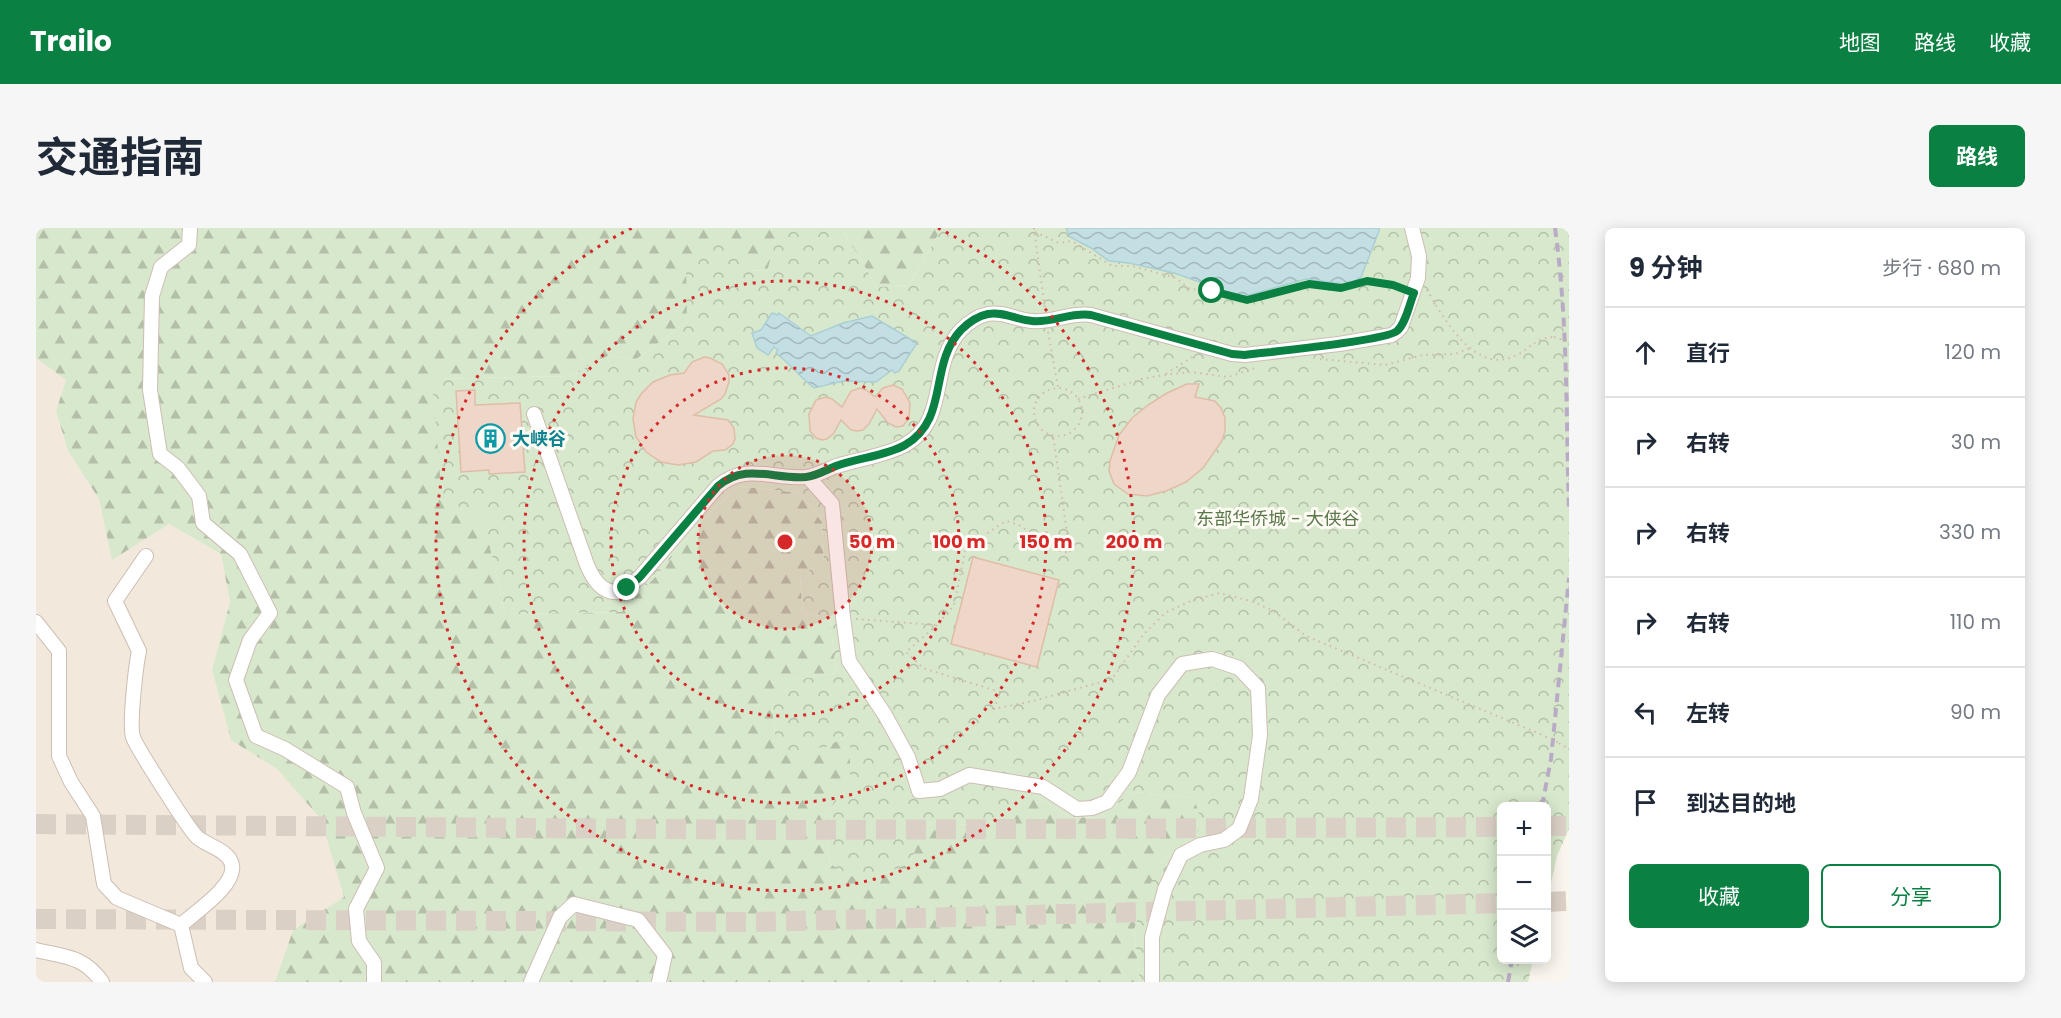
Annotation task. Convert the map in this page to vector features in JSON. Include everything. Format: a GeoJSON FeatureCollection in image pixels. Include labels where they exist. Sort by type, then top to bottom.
{"type":"FeatureCollection","features":[{"type":"Feature","properties":{"kind":"street"},"geometry":{"type":"LineString","coordinates":[[190,228],[189,245],[162,267],[152,296],[150,390],[160,454],[178,468],[199,496],[203,523],[240,554],[270,613],[250,640],[236,680],[256,736],[285,749],[347,787],[354,813],[377,868],[356,909],[359,941],[374,963],[374,982]]}},
{"type":"Feature","properties":{"kind":"street"},"geometry":{"type":"LineString","coordinates":[[534,414],[586,565],[597,584],[613,593],[627,588],[640,577],[726,480],[733,476],[756,473],[808,477],[903,446],[913,440],[930,420],[946,350],[953,338],[965,326],[987,314],[1000,314],[1032,321],[1046,321],[1083,314],[1091,315],[1210,348],[1245,355],[1392,335],[1401,327],[1418,278],[1419,256],[1412,228]]}},
{"type":"Feature","properties":{"kind":"street"},"geometry":{"type":"LineString","coordinates":[[808,477],[832,504],[849,661],[885,715],[908,757],[919,791],[940,789],[969,775],[1043,787],[1077,809],[1092,808],[1107,802],[1129,772],[1158,695],[1182,664],[1212,659],[1239,668],[1258,688],[1260,735],[1251,800],[1239,830],[1224,840],[1200,846],[1181,855],[1166,890],[1152,937],[1152,982]]}},
{"type":"Feature","properties":{"kind":"street"},"geometry":{"type":"LineString","coordinates":[[146,556],[114,601],[139,651],[135,667],[133,736],[196,837],[227,855],[232,864],[231,877],[221,892],[181,925]]}},
{"type":"Feature","properties":{"kind":"street"},"geometry":{"type":"LineString","coordinates":[[36,622],[58,651],[59,756],[71,782],[93,816],[104,884],[117,898],[181,925]]}},
{"type":"Feature","properties":{"kind":"street"},"geometry":{"type":"LineString","coordinates":[[531,982],[560,917],[574,904],[638,920],[665,955],[659,982]]}},
{"type":"Feature","properties":{"kind":"street"},"geometry":{"type":"LineString","coordinates":[[181,925],[191,968],[205,982]]}},
{"type":"Feature","properties":{"kind":"street"},"geometry":{"type":"LineString","coordinates":[[36,950],[84,962],[93,969],[102,982]]}},
{"type":"Feature","properties":{"kind":"path"},"geometry":{"type":"LineString","coordinates":[[1035,232],[1059,243],[1072,241],[1112,266],[1132,266],[1176,278],[1190,289],[1212,291],[1247,300],[1309,284],[1341,288],[1367,281],[1393,285],[1414,293]]}},
{"type":"Feature","properties":{"kind":"path"},"geometry":{"type":"LineString","coordinates":[[1418,278],[1449,327],[1470,348],[1494,359],[1516,355],[1543,338],[1554,337],[1569,342]]}},
{"type":"Feature","properties":{"kind":"path"},"geometry":{"type":"LineString","coordinates":[[1164,375],[1210,348]]}},
{"type":"Feature","properties":{"kind":"path"},"geometry":{"type":"LineString","coordinates":[[1312,359],[1384,365],[1423,355],[1455,354],[1470,348]]}},
{"type":"Feature","properties":{"kind":"path"},"geometry":{"type":"LineString","coordinates":[[1078,399],[1164,375],[1191,372],[1228,377],[1266,364]]}},
{"type":"Feature","properties":{"kind":"path"},"geometry":{"type":"LineString","coordinates":[[1058,387],[1073,393],[1078,399],[1081,415],[1075,429],[1068,433],[1053,435],[1040,428],[1035,421],[1034,405],[1043,392],[1058,387]]}},
{"type":"Feature","properties":{"kind":"path"},"geometry":{"type":"LineString","coordinates":[[843,618],[937,625],[954,605],[966,547],[1006,521],[1019,525],[1055,550],[1070,553],[1053,435]]}},
{"type":"Feature","properties":{"kind":"path"},"geometry":{"type":"LineString","coordinates":[[1540,735],[1569,749]]}},
{"type":"Feature","properties":{"kind":"shaded area"},"geometry":{"type":"Polygon","coordinates":[[[36,358],[66,380],[56,411],[68,451],[99,499],[112,559],[169,524],[221,554],[230,602],[212,670],[231,740],[277,769],[322,819],[344,897],[293,930],[275,982],[36,982],[36,358]]]}},
{"type":"Feature","properties":{"kind":"green space"},"geometry":{"type":"Polygon","coordinates":[[[38,228],[779,228],[768,271],[747,270],[687,322],[634,361],[610,355],[569,376],[433,379],[483,515],[505,614],[621,612],[657,575],[706,516],[739,486],[800,493],[822,522],[824,560],[800,578],[803,614],[830,617],[836,673],[795,680],[772,705],[775,734],[826,747],[850,734],[850,786],[824,815],[830,864],[863,882],[910,863],[926,822],[985,826],[1031,793],[1070,817],[1099,818],[1133,792],[1195,798],[1203,827],[1158,866],[1134,930],[1140,982],[275,982],[293,930],[344,897],[321,819],[277,769],[231,740],[212,670],[230,602],[221,554],[169,524],[112,560],[99,499],[68,451],[56,411],[66,380],[36,358],[36,232],[38,228]]]}},
{"type":"Feature","properties":{"kind":"green space","name":"东部华侨城 - 大侠谷"},"geometry":{"type":"Polygon","coordinates":[[[779,228],[841,228],[877,287],[909,285],[942,228],[1569,228],[1569,829],[1557,856],[1551,883],[1551,802],[1497,802],[1497,964],[1532,964],[1528,982],[1140,982],[1134,930],[1158,866],[1203,827],[1194,798],[1133,792],[1099,818],[1070,817],[1031,793],[985,826],[926,822],[910,863],[863,882],[830,864],[824,815],[850,786],[850,734],[826,747],[788,751],[775,734],[772,705],[795,680],[836,673],[830,617],[803,614],[800,577],[824,560],[822,522],[800,493],[739,486],[706,516],[657,575],[621,612],[505,614],[483,516],[442,500],[432,379],[569,376],[610,355],[634,361],[687,322],[686,265],[727,237],[747,270],[767,271],[779,228]]]}},
{"type":"Feature","properties":{"kind":"green space"},"geometry":{"type":"Polygon","coordinates":[[[841,228],[942,228],[909,285],[877,287],[841,228]]]}},
{"type":"Feature","properties":{"kind":"water"},"geometry":{"type":"Polygon","coordinates":[[[1066,228],[1379,228],[1379,231],[1361,277],[1356,281],[1344,284],[1306,279],[1242,297],[1174,273],[1109,261],[1070,237],[1066,228]]]}},
{"type":"Feature","properties":{"kind":"water"},"geometry":{"type":"Polygon","coordinates":[[[772,313],[778,315],[779,313],[811,336],[843,323],[872,316],[917,343],[899,371],[895,373],[892,370],[876,382],[843,381],[814,388],[776,353],[778,350],[774,347],[768,355],[757,348],[752,333],[761,330],[772,313]]]}},
{"type":"Feature","properties":{"kind":"building"},"geometry":{"type":"Polygon","coordinates":[[[704,357],[722,364],[729,375],[729,382],[721,399],[694,415],[728,420],[734,428],[733,444],[725,450],[713,451],[696,462],[678,465],[661,462],[646,452],[636,437],[633,419],[636,402],[653,382],[670,375],[684,373],[692,362],[704,357]]]}},
{"type":"Feature","properties":{"kind":"building"},"geometry":{"type":"Polygon","coordinates":[[[1187,384],[1199,384],[1195,397],[1215,401],[1221,408],[1225,418],[1222,441],[1203,468],[1186,482],[1147,496],[1128,494],[1114,484],[1109,471],[1119,435],[1132,418],[1148,405],[1187,384]]]}},
{"type":"Feature","properties":{"kind":"building"},"geometry":{"type":"Polygon","coordinates":[[[893,385],[902,389],[910,403],[909,418],[903,426],[896,427],[888,423],[877,409],[863,430],[851,430],[841,420],[834,433],[827,439],[816,438],[810,431],[809,414],[816,400],[826,397],[842,407],[851,391],[860,388],[875,397],[883,388],[893,385]]]}},
{"type":"Feature","properties":{"kind":"building","name":"大峡谷"},"geometry":{"type":"Polygon","coordinates":[[[475,390],[475,405],[520,403],[525,472],[489,474],[489,470],[461,472],[456,391],[475,390]]]}},
{"type":"Feature","properties":{"kind":"building"},"geometry":{"type":"Polygon","coordinates":[[[973,557],[1059,580],[1037,667],[951,644],[973,557]]]}},
{"type":"Feature","properties":{"kind":"tunnel"},"geometry":{"type":"LineString","coordinates":[[36,824],[777,830],[1497,827]]}},
{"type":"Feature","properties":{"kind":"tunnel"},"geometry":{"type":"LineString","coordinates":[[1551,826],[1569,826]]}},
{"type":"Feature","properties":{"kind":"tunnel"},"geometry":{"type":"LineString","coordinates":[[1551,902],[1569,901]]}},
{"type":"Feature","properties":{"kind":"tunnel"},"geometry":{"type":"LineString","coordinates":[[36,919],[756,922],[1497,903]]}},
{"type":"Feature","properties":{"kind":"railway"},"geometry":{"type":"LineString","coordinates":[[1555,228],[1564,334],[1569,511]]}},
{"type":"Feature","properties":{"kind":"railway"},"geometry":{"type":"LineString","coordinates":[[1543,802],[1551,759],[1569,578]]}},
{"type":"Feature","properties":{"kind":"railway"},"geometry":{"type":"LineString","coordinates":[[1508,982],[1511,964]]}},
{"type":"Feature","properties":{"kind":"place","name":"大峡谷"},"geometry":{"type":"Point","coordinates":[491,438]}},
{"type":"Feature","properties":{"kind":"route"},"geometry":{"type":"LineString","coordinates":[[627,588],[640,577],[718,486],[733,476],[756,473],[808,477],[903,446],[913,440],[930,420],[946,350],[953,338],[976,318],[987,314],[1000,314],[1017,319],[1046,321],[1071,315],[1091,315],[1232,354],[1245,355],[1392,335],[1401,327],[1414,293],[1393,285],[1367,281],[1341,288],[1309,284],[1296,286],[1247,300],[1212,291]]}}]}
